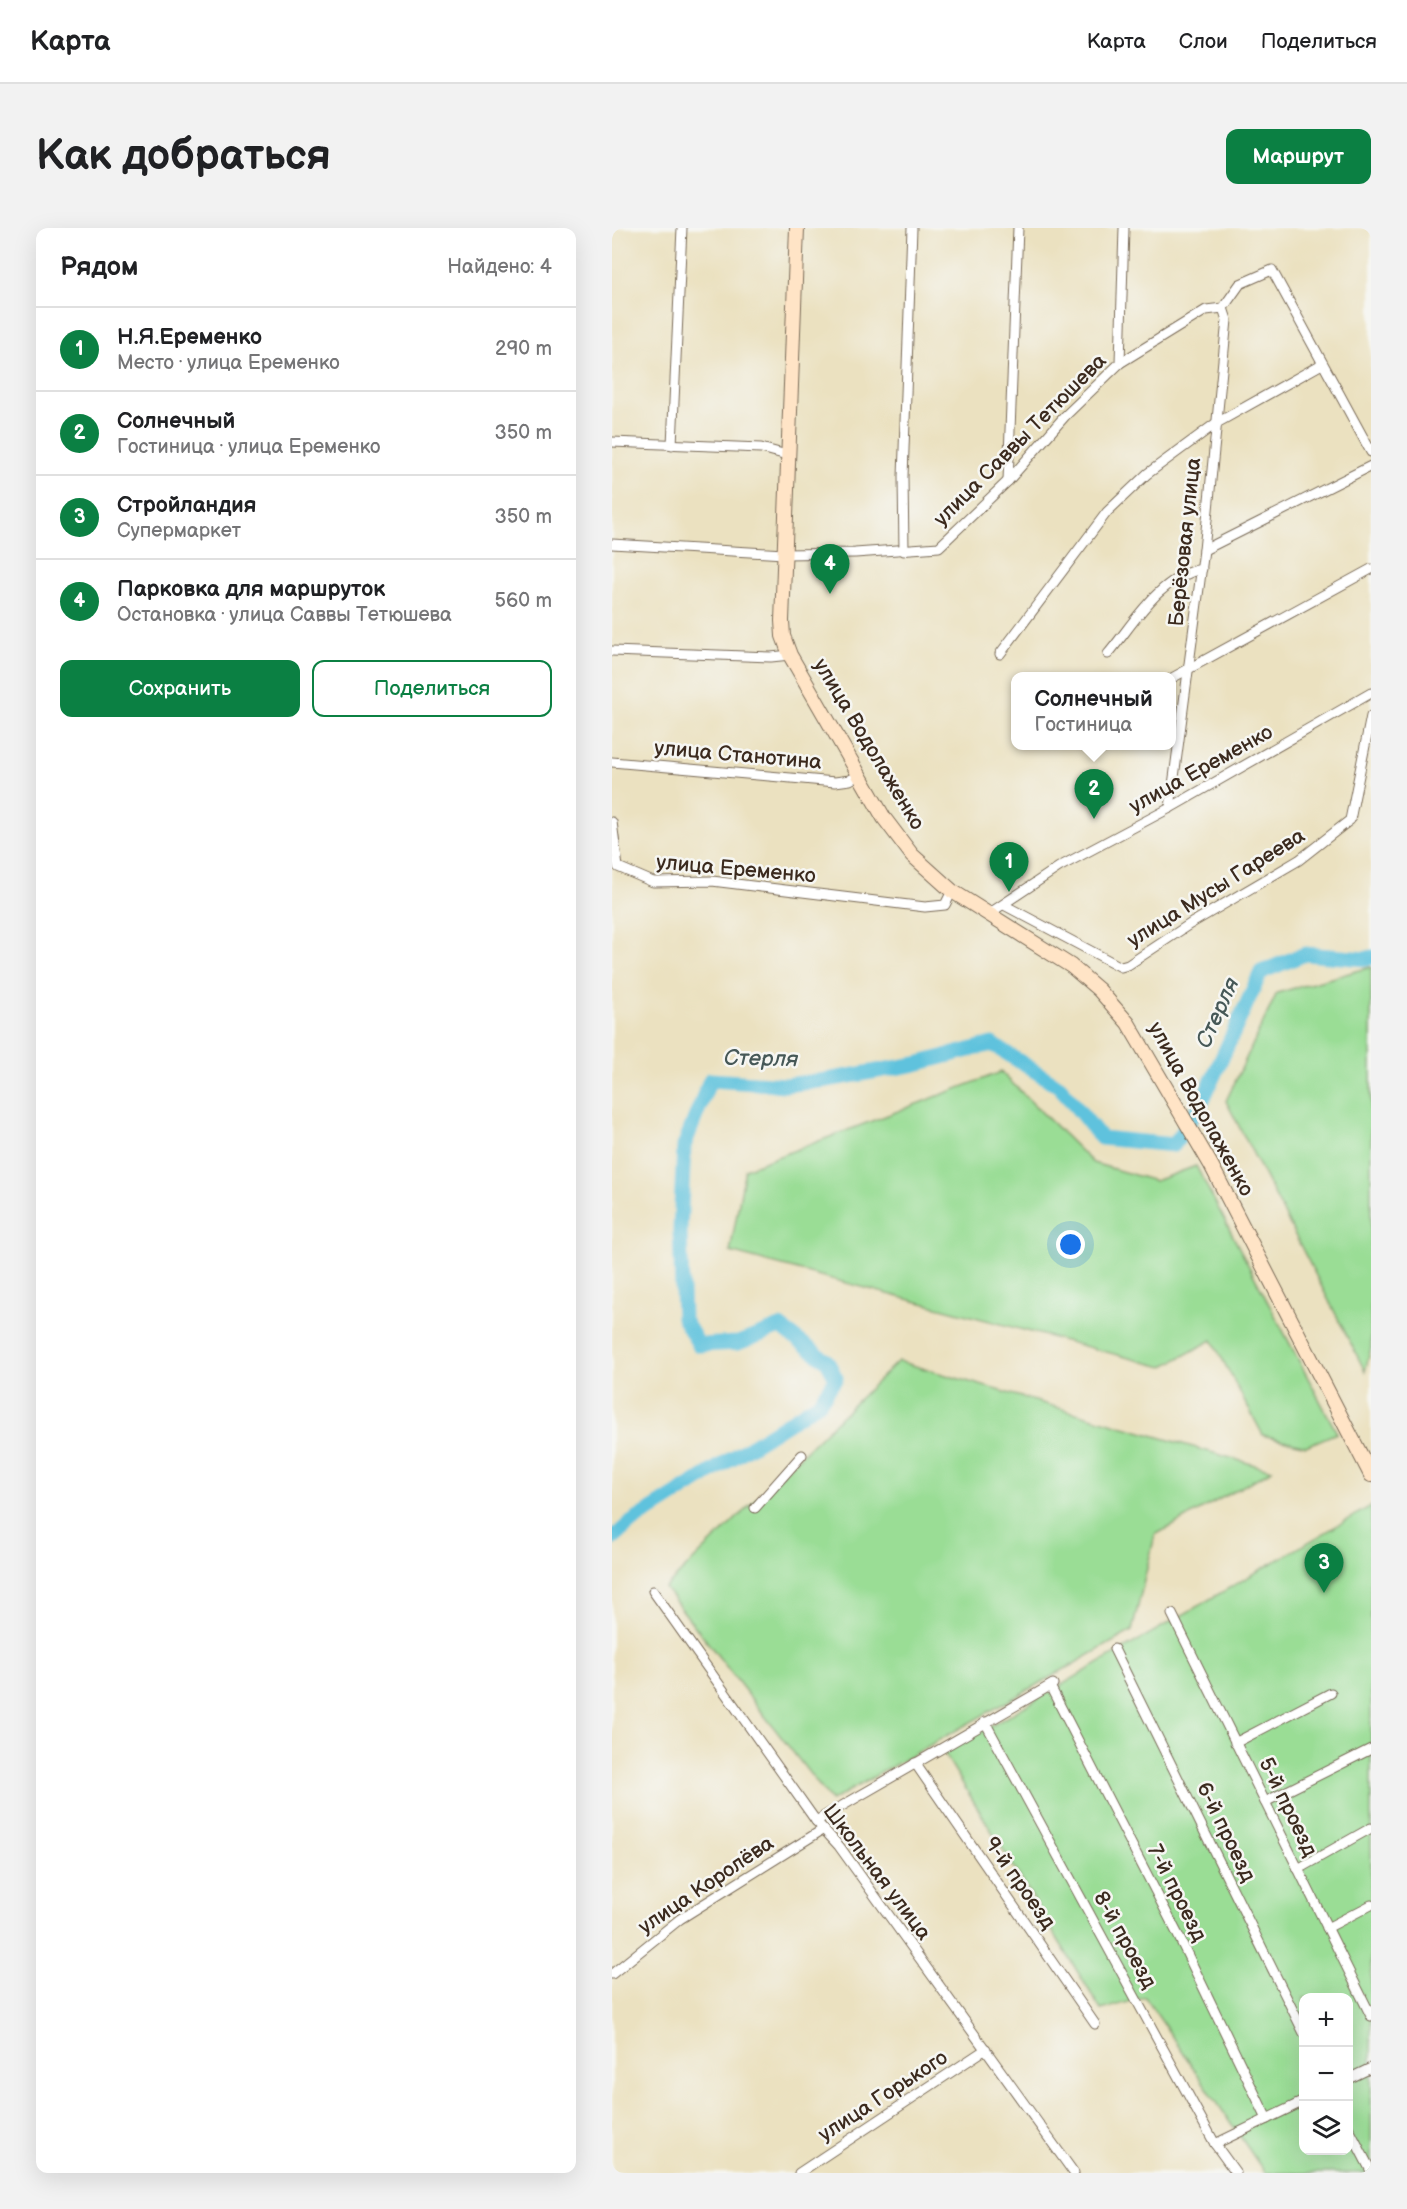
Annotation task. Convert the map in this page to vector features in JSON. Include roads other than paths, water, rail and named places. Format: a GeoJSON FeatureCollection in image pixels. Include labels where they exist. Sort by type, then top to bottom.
{"type":"FeatureCollection","features":[{"type":"Feature","properties":{"kind":"main road","name":"улица Водолаженко"},"geometry":{"type":"LineString","coordinates":[[796,228],[782,621],[783,636],[790,655],[884,818],[912,855],[952,891],[1071,966],[1099,990],[1128,1023],[1167,1086],[1211,1166],[1371,1475]]}},
{"type":"Feature","properties":{"kind":"street"},"geometry":{"type":"LineString","coordinates":[[672,445],[682,228]]}},
{"type":"Feature","properties":{"kind":"street"},"geometry":{"type":"LineString","coordinates":[[904,550],[903,477],[912,228]]}},
{"type":"Feature","properties":{"kind":"street"},"geometry":{"type":"LineString","coordinates":[[1008,481],[1018,228]]}},
{"type":"Feature","properties":{"kind":"street"},"geometry":{"type":"LineString","coordinates":[[1120,363],[1125,228]]}},
{"type":"Feature","properties":{"kind":"street"},"geometry":{"type":"LineString","coordinates":[[1223,308],[1240,284],[1272,270],[1371,452]]}},
{"type":"Feature","properties":{"kind":"street","name":"улица Саввы Тетюшева"},"geometry":{"type":"LineString","coordinates":[[612,544],[784,554],[939,547],[1008,481],[1065,416],[1120,363],[1206,310],[1223,308]]}},
{"type":"Feature","properties":{"kind":"street","name":"Берёзовая улица"},"geometry":{"type":"LineString","coordinates":[[1170,808],[1202,569],[1227,320],[1223,308]]}},
{"type":"Feature","properties":{"kind":"street"},"geometry":{"type":"LineString","coordinates":[[1000,654],[1107,512],[1147,474],[1215,424],[1322,364]]}},
{"type":"Feature","properties":{"kind":"street"},"geometry":{"type":"LineString","coordinates":[[612,442],[761,448],[787,455]]}},
{"type":"Feature","properties":{"kind":"street"},"geometry":{"type":"LineString","coordinates":[[1204,550],[1371,466]]}},
{"type":"Feature","properties":{"kind":"street"},"geometry":{"type":"LineString","coordinates":[[1108,654],[1167,584],[1189,572],[1202,569]]}},
{"type":"Feature","properties":{"kind":"street"},"geometry":{"type":"LineString","coordinates":[[1176,676],[1371,569]]}},
{"type":"Feature","properties":{"kind":"street"},"geometry":{"type":"LineString","coordinates":[[612,651],[771,657],[790,655]]}},
{"type":"Feature","properties":{"kind":"street","name":"улица Еременко"},"geometry":{"type":"LineString","coordinates":[[987,915],[1059,867],[1170,808],[1371,693]]}},
{"type":"Feature","properties":{"kind":"street","name":"улица Мусы Гареева"},"geometry":{"type":"LineString","coordinates":[[1004,905],[1121,967],[1128,965],[1190,924],[1299,860],[1350,820],[1371,716]]}},
{"type":"Feature","properties":{"kind":"street","name":"улица Станотина"},"geometry":{"type":"LineString","coordinates":[[612,762],[835,782],[850,780],[859,775]]}},
{"type":"Feature","properties":{"kind":"street","name":"улица Еременко"},"geometry":{"type":"LineString","coordinates":[[612,822],[618,867],[653,882],[712,881],[925,907],[945,905],[952,891]]}},
{"type":"Feature","properties":{"kind":"street"},"geometry":{"type":"LineString","coordinates":[[754,1509],[802,1455]]}},
{"type":"Feature","properties":{"kind":"street","name":"Школьная улица"},"geometry":{"type":"LineString","coordinates":[[653,1591],[819,1825],[839,1846],[1074,2173]]}},
{"type":"Feature","properties":{"kind":"street","name":"5-й проезд"},"geometry":{"type":"LineString","coordinates":[[1172,1614],[1371,2016]]}},
{"type":"Feature","properties":{"kind":"street","name":"6-й проезд"},"geometry":{"type":"LineString","coordinates":[[1114,1649],[1299,2023]]}},
{"type":"Feature","properties":{"kind":"street","name":"улица Королёва"},"geometry":{"type":"LineString","coordinates":[[612,1974],[680,1919],[819,1825],[915,1763],[1053,1685]]}},
{"type":"Feature","properties":{"kind":"street","name":"7-й проезд"},"geometry":{"type":"LineString","coordinates":[[1053,1685],[1267,2119]]}},
{"type":"Feature","properties":{"kind":"street"},"geometry":{"type":"LineString","coordinates":[[1235,1743],[1331,1693]]}},
{"type":"Feature","properties":{"kind":"street","name":"8-й проезд"},"geometry":{"type":"LineString","coordinates":[[985,1722],[1215,2144],[1236,2173]]}},
{"type":"Feature","properties":{"kind":"street"},"geometry":{"type":"LineString","coordinates":[[1265,1802],[1371,1749]]}},
{"type":"Feature","properties":{"kind":"street","name":"9-й проезд"},"geometry":{"type":"LineString","coordinates":[[915,1763],[1095,2024]]}},
{"type":"Feature","properties":{"kind":"street"},"geometry":{"type":"LineString","coordinates":[[1298,1869],[1371,1828]]}},
{"type":"Feature","properties":{"kind":"street"},"geometry":{"type":"LineString","coordinates":[[1327,1928],[1371,1905]]}},
{"type":"Feature","properties":{"kind":"street","name":"улица Горького"},"geometry":{"type":"LineString","coordinates":[[799,2173],[872,2127],[986,2049]]}},
{"type":"Feature","properties":{"kind":"street"},"geometry":{"type":"LineString","coordinates":[[1353,2077],[1371,2068]]}},
{"type":"Feature","properties":{"kind":"street"},"geometry":{"type":"LineString","coordinates":[[1215,2144],[1299,2103]]}},
{"type":"Feature","properties":{"kind":"street"},"geometry":{"type":"LineString","coordinates":[[1353,2137],[1371,2171]]}},
{"type":"Feature","properties":{"kind":"waterway","name":"Стерля"},"geometry":{"type":"LineString","coordinates":[[612,1539],[629,1524],[819,1403],[836,1378],[827,1361],[780,1327],[738,1343],[699,1345],[683,1318],[680,1230],[684,1146],[710,1080],[785,1085],[827,1080],[916,1064],[992,1044],[1060,1087],[1101,1138],[1174,1145],[1201,1104],[1261,972],[1305,954],[1366,959],[1371,957]]}},
{"type":"Feature","properties":{"kind":"place","name":"Парковка для маршруток"},"geometry":{"type":"Point","coordinates":[830,594]}},
{"type":"Feature","properties":{"kind":"place","name":"Солнечный"},"geometry":{"type":"Point","coordinates":[1094,819]}},
{"type":"Feature","properties":{"kind":"place","name":"Н.Я.Еременко"},"geometry":{"type":"Point","coordinates":[1009,892]}},
{"type":"Feature","properties":{"kind":"place","name":"Стройландия"},"geometry":{"type":"Point","coordinates":[1324,1593]}}]}
